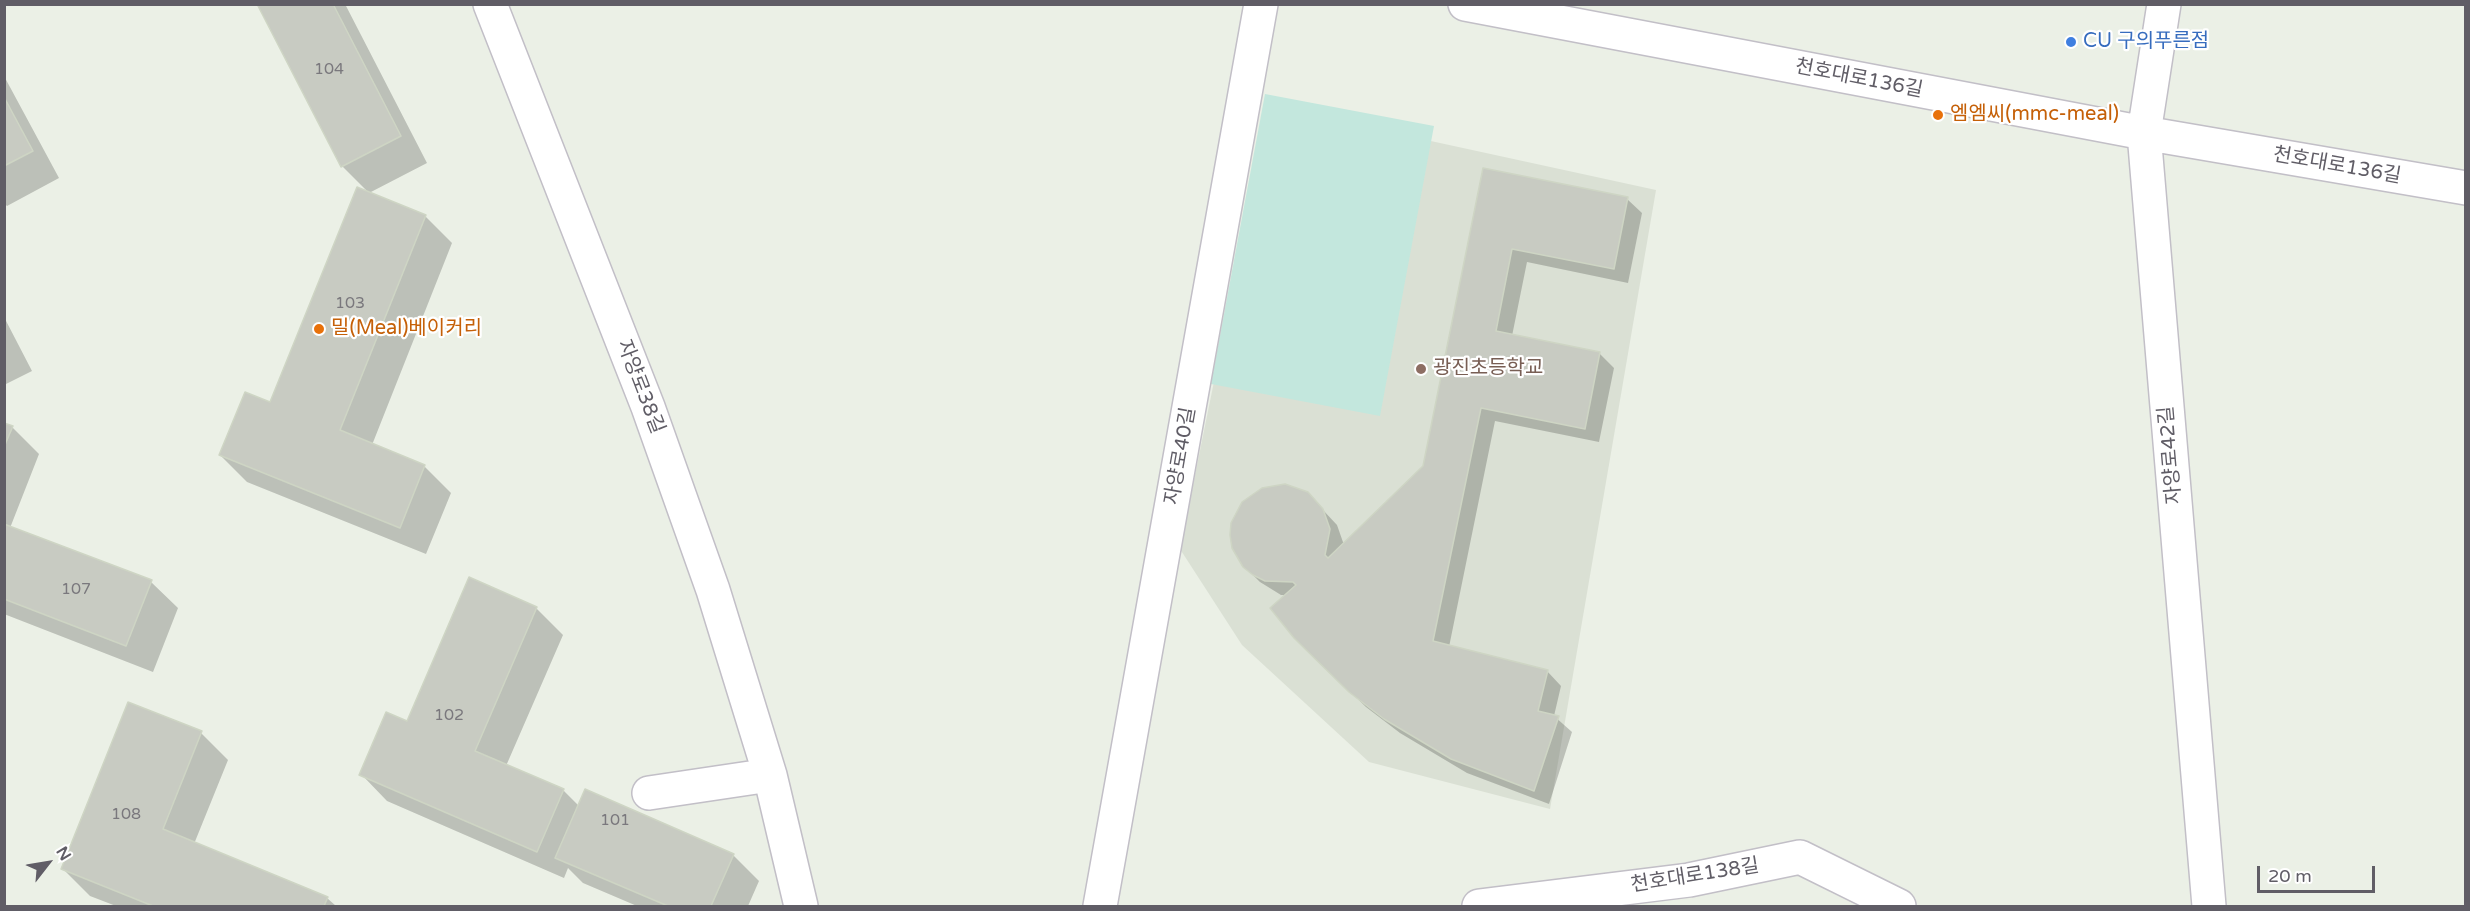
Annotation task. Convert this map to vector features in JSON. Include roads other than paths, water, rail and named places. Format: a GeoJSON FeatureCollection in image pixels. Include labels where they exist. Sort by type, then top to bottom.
{"type":"FeatureCollection","features":[{"type":"Feature","properties":{"kind":"street","name":"자양로38길"},"geometry":{"type":"LineString","coordinates":[[490,4],[648,407],[713,590],[770,776],[801,906]]}},
{"type":"Feature","properties":{"kind":"street","name":"자양로40길"},"geometry":{"type":"LineString","coordinates":[[1101,906],[1261,4]]}},
{"type":"Feature","properties":{"kind":"street","name":"천호대로136길"},"geometry":{"type":"LineString","coordinates":[[1465,4],[2144,133],[2466,188]]}},
{"type":"Feature","properties":{"kind":"street","name":"자양로42길"},"geometry":{"type":"LineString","coordinates":[[2164,4],[2144,133],[2209,906]]}},
{"type":"Feature","properties":{"kind":"street"},"geometry":{"type":"LineString","coordinates":[[649,793],[770,776]]}},
{"type":"Feature","properties":{"kind":"street","name":"천호대로138길"},"geometry":{"type":"LineString","coordinates":[[1479,906],[1689,880],[1800,857],[1899,906]]}},
{"type":"Feature","properties":{"kind":"place","name":"CU 구의푸른점"},"geometry":{"type":"Point","coordinates":[2071,42]}},
{"type":"Feature","properties":{"kind":"place","name":"엠엠씨(mmc-meal)"},"geometry":{"type":"Point","coordinates":[1938,115]}},
{"type":"Feature","properties":{"kind":"place","name":"밀(Meal)베이커리"},"geometry":{"type":"Point","coordinates":[319,329]}},
{"type":"Feature","properties":{"kind":"place","name":"광진초등학교"},"geometry":{"type":"Point","coordinates":[1421,369]}}]}
